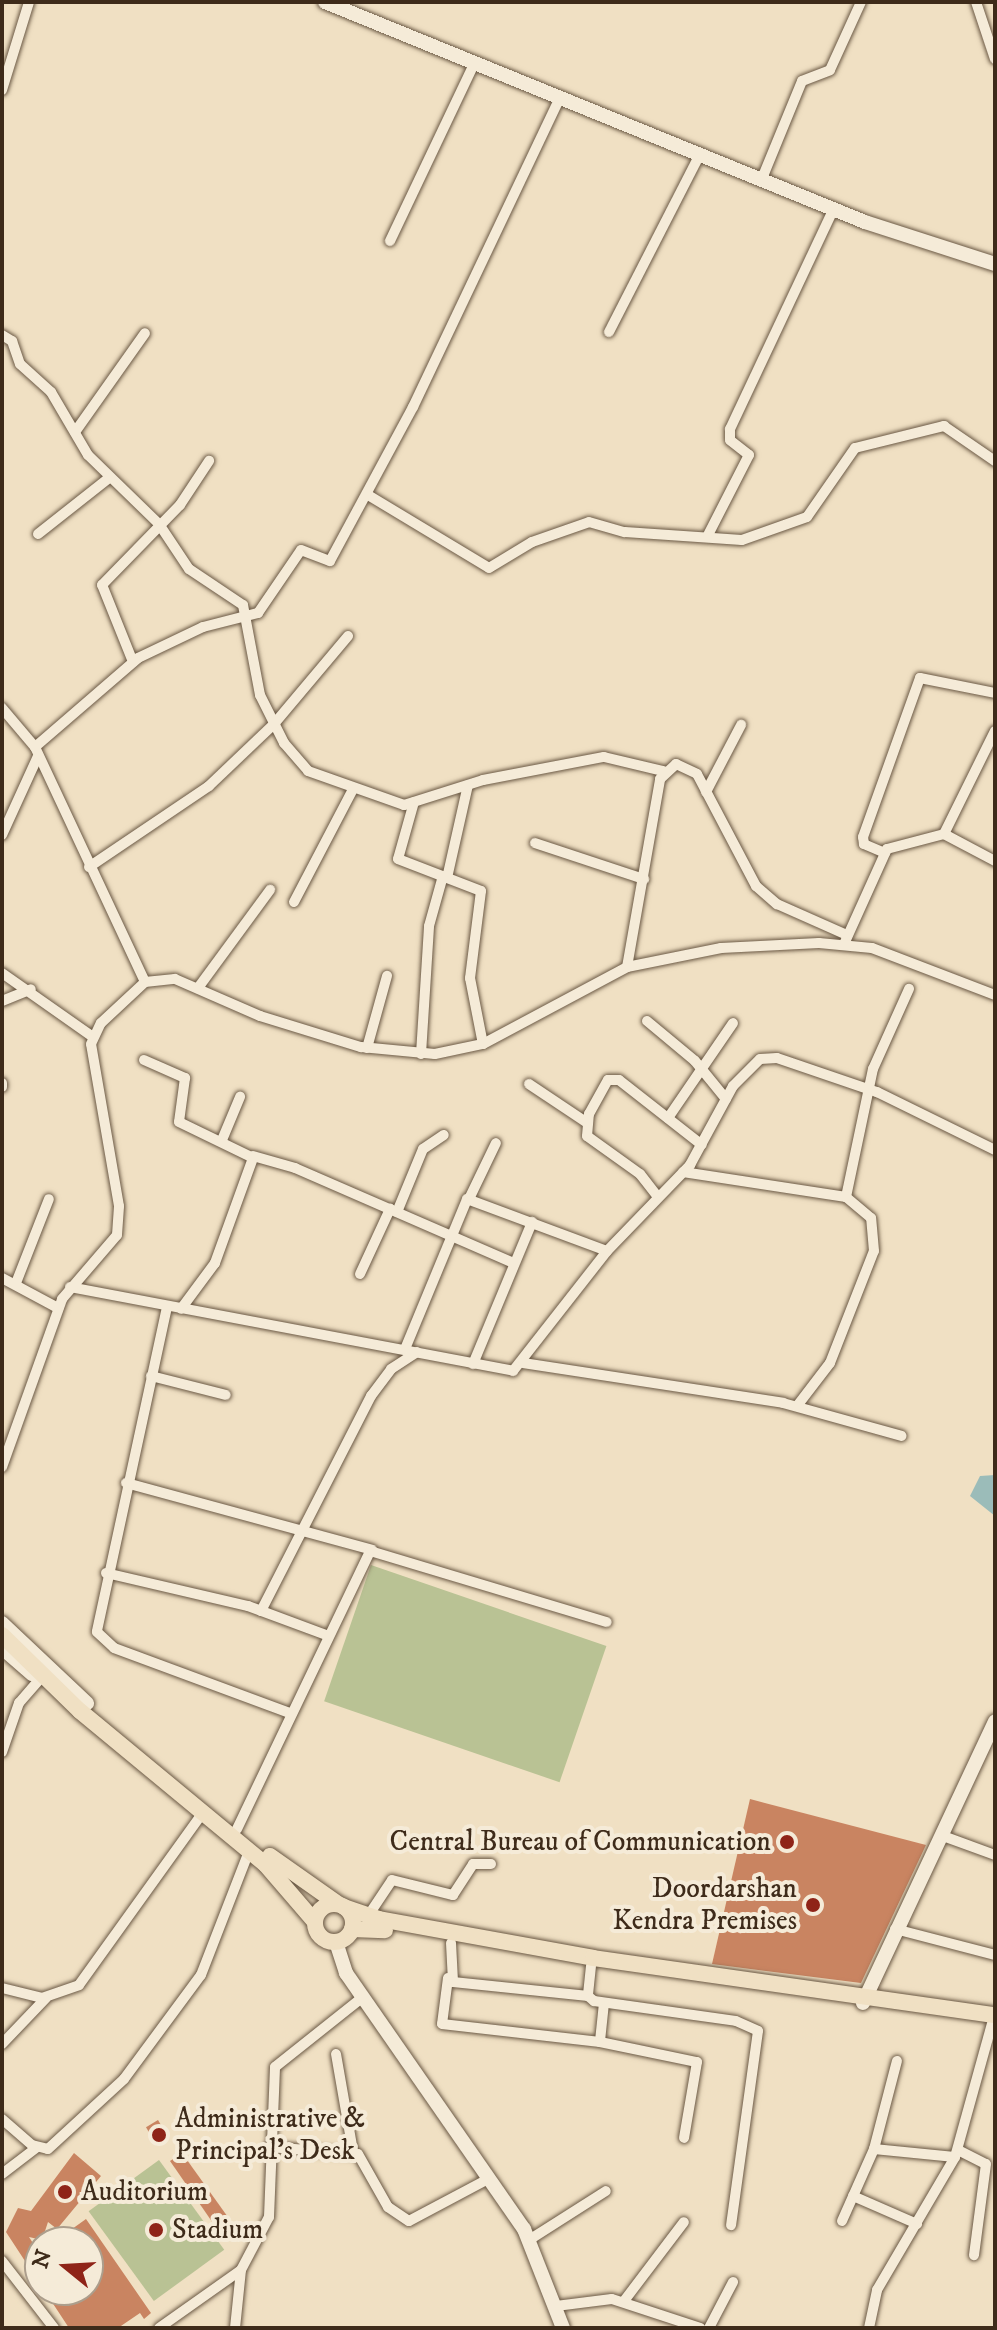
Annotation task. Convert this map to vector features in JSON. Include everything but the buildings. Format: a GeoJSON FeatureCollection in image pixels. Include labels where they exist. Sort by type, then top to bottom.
{"type":"FeatureCollection","features":[{"type":"Feature","properties":{"kind":"main road"},"geometry":{"type":"LineString","coordinates":[[2,1635],[83,1707],[237,1829],[341,1906],[368,1916],[593,1958],[994,2021]]}},
{"type":"Feature","properties":{"kind":"main road"},"geometry":{"type":"LineString","coordinates":[[83,1707],[202,1814],[249,1851],[315,1922],[324,1939],[336,1942],[352,1929],[591,1966],[863,1998]]}},
{"type":"Feature","properties":{"kind":"main road"},"geometry":{"type":"LineString","coordinates":[[315,1922],[320,1910],[341,1906]]}},
{"type":"Feature","properties":{"kind":"main road"},"geometry":{"type":"LineString","coordinates":[[341,1906],[352,1929]]}},
{"type":"Feature","properties":{"kind":"street"},"geometry":{"type":"LineString","coordinates":[[2,90],[29,2]]}},
{"type":"Feature","properties":{"kind":"street"},"geometry":{"type":"LineString","coordinates":[[325,2],[833,210],[995,264]]}},
{"type":"Feature","properties":{"kind":"street"},"geometry":{"type":"LineString","coordinates":[[761,181],[802,81],[830,70],[861,2]]}},
{"type":"Feature","properties":{"kind":"street"},"geometry":{"type":"LineString","coordinates":[[976,2],[995,59]]}},
{"type":"Feature","properties":{"kind":"street"},"geometry":{"type":"LineString","coordinates":[[390,241],[474,64]]}},
{"type":"Feature","properties":{"kind":"street"},"geometry":{"type":"LineString","coordinates":[[2,835],[36,751],[133,662],[203,627],[250,617],[268,605],[301,550],[330,561],[368,495],[560,98]]}},
{"type":"Feature","properties":{"kind":"street"},"geometry":{"type":"LineString","coordinates":[[609,332],[699,156]]}},
{"type":"Feature","properties":{"kind":"street"},"geometry":{"type":"LineString","coordinates":[[708,535],[749,455],[730,440],[730,429],[833,210]]}},
{"type":"Feature","properties":{"kind":"street"},"geometry":{"type":"LineString","coordinates":[[75,432],[145,333]]}},
{"type":"Feature","properties":{"kind":"street"},"geometry":{"type":"LineString","coordinates":[[2,335],[109,478],[159,524],[189,569],[238,601],[250,617],[255,678],[274,724],[301,765],[390,803],[414,802],[468,785],[604,757],[663,771],[676,764],[691,767],[756,886],[777,904],[846,939],[894,954],[995,995]]}},
{"type":"Feature","properties":{"kind":"street"},"geometry":{"type":"LineString","coordinates":[[368,495],[483,567],[589,522],[625,532],[708,535],[742,540],[803,519],[851,451],[867,443],[951,426],[995,461]]}},
{"type":"Feature","properties":{"kind":"street"},"geometry":{"type":"LineString","coordinates":[[133,662],[101,590],[159,524],[180,505],[209,461]]}},
{"type":"Feature","properties":{"kind":"street"},"geometry":{"type":"LineString","coordinates":[[38,534],[109,478]]}},
{"type":"Feature","properties":{"kind":"street"},"geometry":{"type":"LineString","coordinates":[[89,867],[203,790],[274,724],[348,636]]}},
{"type":"Feature","properties":{"kind":"street"},"geometry":{"type":"LineString","coordinates":[[995,693],[920,678],[863,837],[864,844],[885,853],[944,834],[995,861]]}},
{"type":"Feature","properties":{"kind":"street"},"geometry":{"type":"LineString","coordinates":[[2,708],[36,751],[145,982]]}},
{"type":"Feature","properties":{"kind":"street"},"geometry":{"type":"LineString","coordinates":[[706,792],[741,725]]}},
{"type":"Feature","properties":{"kind":"street"},"geometry":{"type":"LineString","coordinates":[[944,834],[995,731]]}},
{"type":"Feature","properties":{"kind":"street"},"geometry":{"type":"LineString","coordinates":[[627,967],[663,771]]}},
{"type":"Feature","properties":{"kind":"street"},"geometry":{"type":"LineString","coordinates":[[421,1054],[429,926],[468,785]]}},
{"type":"Feature","properties":{"kind":"street"},"geometry":{"type":"LineString","coordinates":[[294,902],[353,789]]}},
{"type":"Feature","properties":{"kind":"street"},"geometry":{"type":"LineString","coordinates":[[414,802],[397,857],[481,894],[470,978],[483,1044]]}},
{"type":"Feature","properties":{"kind":"street"},"geometry":{"type":"LineString","coordinates":[[2,808],[11,816]]}},
{"type":"Feature","properties":{"kind":"street"},"geometry":{"type":"LineString","coordinates":[[535,843],[644,879]]}},
{"type":"Feature","properties":{"kind":"street"},"geometry":{"type":"LineString","coordinates":[[846,939],[885,853]]}},
{"type":"Feature","properties":{"kind":"street"},"geometry":{"type":"LineString","coordinates":[[198,988],[270,890]]}},
{"type":"Feature","properties":{"kind":"street"},"geometry":{"type":"LineString","coordinates":[[93,1037],[145,982],[166,977],[260,1016],[367,1048],[421,1054],[483,1044],[627,967],[721,948],[846,939]]}},
{"type":"Feature","properties":{"kind":"street"},"geometry":{"type":"LineString","coordinates":[[2,973],[31,989],[93,1037],[119,1226],[106,1254],[70,1287],[58,1308],[2,1467]]}},
{"type":"Feature","properties":{"kind":"street"},"geometry":{"type":"LineString","coordinates":[[367,1048],[387,976]]}},
{"type":"Feature","properties":{"kind":"street"},"geometry":{"type":"LineString","coordinates":[[2,1001],[31,989]]}},
{"type":"Feature","properties":{"kind":"street"},"geometry":{"type":"LineString","coordinates":[[846,1197],[869,1089],[909,989]]}},
{"type":"Feature","properties":{"kind":"street"},"geometry":{"type":"LineString","coordinates":[[647,1021],[701,1069],[726,1099]]}},
{"type":"Feature","properties":{"kind":"street"},"geometry":{"type":"LineString","coordinates":[[668,1118],[733,1023]]}},
{"type":"Feature","properties":{"kind":"street"},"geometry":{"type":"LineString","coordinates":[[70,1287],[411,1350],[506,1371],[523,1363],[607,1251],[683,1172],[702,1145],[726,1099],[752,1063],[768,1057],[869,1089],[995,1150]]}},
{"type":"Feature","properties":{"kind":"street"},"geometry":{"type":"LineString","coordinates":[[144,1060],[185,1078],[177,1120],[253,1156],[393,1210],[513,1263]]}},
{"type":"Feature","properties":{"kind":"street"},"geometry":{"type":"LineString","coordinates":[[658,1197],[640,1174],[590,1140],[586,1122],[611,1077],[702,1145]]}},
{"type":"Feature","properties":{"kind":"street"},"geometry":{"type":"LineString","coordinates":[[529,1084],[586,1122]]}},
{"type":"Feature","properties":{"kind":"street"},"geometry":{"type":"LineString","coordinates":[[222,1140],[240,1097]]}},
{"type":"Feature","properties":{"kind":"street"},"geometry":{"type":"LineString","coordinates":[[360,1274],[423,1149],[444,1135]]}},
{"type":"Feature","properties":{"kind":"street"},"geometry":{"type":"LineString","coordinates":[[261,1611],[371,1396],[391,1369],[411,1350],[450,1235],[496,1143]]}},
{"type":"Feature","properties":{"kind":"street"},"geometry":{"type":"LineString","coordinates":[[181,1309],[219,1254],[253,1156]]}},
{"type":"Feature","properties":{"kind":"street"},"geometry":{"type":"LineString","coordinates":[[683,1172],[846,1197],[871,1218],[874,1251],[830,1363],[797,1406]]}},
{"type":"Feature","properties":{"kind":"street"},"geometry":{"type":"LineString","coordinates":[[16,1283],[49,1199]]}},
{"type":"Feature","properties":{"kind":"street"},"geometry":{"type":"LineString","coordinates":[[469,1199],[607,1251]]}},
{"type":"Feature","properties":{"kind":"street"},"geometry":{"type":"LineString","coordinates":[[473,1364],[532,1222]]}},
{"type":"Feature","properties":{"kind":"street"},"geometry":{"type":"LineString","coordinates":[[2,1278],[58,1308]]}},
{"type":"Feature","properties":{"kind":"street"},"geometry":{"type":"LineString","coordinates":[[167,1307],[97,1624],[103,1642],[290,1713]]}},
{"type":"Feature","properties":{"kind":"street"},"geometry":{"type":"LineString","coordinates":[[523,1363],[797,1406],[902,1436]]}},
{"type":"Feature","properties":{"kind":"street"},"geometry":{"type":"LineString","coordinates":[[151,1376],[226,1395]]}},
{"type":"Feature","properties":{"kind":"street"},"geometry":{"type":"LineString","coordinates":[[126,1483],[372,1550],[607,1622]]}},
{"type":"Feature","properties":{"kind":"street"},"geometry":{"type":"LineString","coordinates":[[237,1829],[326,1635],[372,1550]]}},
{"type":"Feature","properties":{"kind":"street"},"geometry":{"type":"LineString","coordinates":[[106,1573],[261,1611],[326,1635]]}},
{"type":"Feature","properties":{"kind":"street"},"geometry":{"type":"LineString","coordinates":[[2,1623],[83,1707]]}},
{"type":"Feature","properties":{"kind":"street"},"geometry":{"type":"LineString","coordinates":[[2,1648],[39,1680],[83,1707]]}},
{"type":"Feature","properties":{"kind":"street"},"geometry":{"type":"LineString","coordinates":[[2,1752],[19,1703],[39,1680]]}},
{"type":"Feature","properties":{"kind":"street"},"geometry":{"type":"LineString","coordinates":[[863,1998],[989,1747],[995,1721]]}},
{"type":"Feature","properties":{"kind":"street"},"geometry":{"type":"LineString","coordinates":[[2,2044],[46,1998],[84,1980],[202,1814]]}},
{"type":"Feature","properties":{"kind":"street"},"geometry":{"type":"LineString","coordinates":[[943,1836],[995,1855]]}},
{"type":"Feature","properties":{"kind":"street"},"geometry":{"type":"LineString","coordinates":[[2,2174],[36,2148],[56,2145],[152,2045],[204,1969],[249,1851]]}},
{"type":"Feature","properties":{"kind":"street"},"geometry":{"type":"LineString","coordinates":[[368,1916],[392,1880],[453,1895],[473,1864],[491,1864]]}},
{"type":"Feature","properties":{"kind":"street"},"geometry":{"type":"LineString","coordinates":[[895,1929],[995,1955]]}},
{"type":"Feature","properties":{"kind":"street"},"geometry":{"type":"LineString","coordinates":[[336,1942],[346,1973],[490,2178],[529,2240],[563,2328]]}},
{"type":"Feature","properties":{"kind":"street"},"geometry":{"type":"LineString","coordinates":[[451,1943],[442,2024],[600,2042],[697,2062],[684,2138]]}},
{"type":"Feature","properties":{"kind":"street"},"geometry":{"type":"LineString","coordinates":[[588,1996],[591,1966]]}},
{"type":"Feature","properties":{"kind":"street"},"geometry":{"type":"LineString","coordinates":[[448,1978],[588,1996],[604,2003],[736,2021],[758,2031],[731,2225]]}},
{"type":"Feature","properties":{"kind":"street"},"geometry":{"type":"LineString","coordinates":[[2,1988],[46,1998]]}},
{"type":"Feature","properties":{"kind":"street"},"geometry":{"type":"LineString","coordinates":[[159,2328],[241,2270],[267,2227],[270,2084],[278,2062],[363,1997]]}},
{"type":"Feature","properties":{"kind":"street"},"geometry":{"type":"LineString","coordinates":[[600,2042],[604,2003]]}},
{"type":"Feature","properties":{"kind":"street"},"geometry":{"type":"LineString","coordinates":[[869,2328],[877,2290],[956,2153],[994,2021]]}},
{"type":"Feature","properties":{"kind":"street"},"geometry":{"type":"LineString","coordinates":[[336,2054],[353,2151],[388,2207],[409,2221],[490,2178]]}},
{"type":"Feature","properties":{"kind":"street"},"geometry":{"type":"LineString","coordinates":[[842,2221],[874,2149],[897,2061]]}},
{"type":"Feature","properties":{"kind":"street"},"geometry":{"type":"LineString","coordinates":[[2,2119],[36,2148]]}},
{"type":"Feature","properties":{"kind":"street"},"geometry":{"type":"LineString","coordinates":[[269,2147],[353,2151]]}},
{"type":"Feature","properties":{"kind":"street"},"geometry":{"type":"LineString","coordinates":[[874,2149],[956,2153],[986,2164],[974,2255]]}},
{"type":"Feature","properties":{"kind":"street"},"geometry":{"type":"LineString","coordinates":[[529,2240],[606,2191]]}},
{"type":"Feature","properties":{"kind":"street"},"geometry":{"type":"LineString","coordinates":[[853,2196],[917,2224]]}},
{"type":"Feature","properties":{"kind":"street"},"geometry":{"type":"LineString","coordinates":[[624,2301],[684,2222]]}},
{"type":"Feature","properties":{"kind":"street"},"geometry":{"type":"LineString","coordinates":[[2,2261],[54,2328]]}},
{"type":"Feature","properties":{"kind":"street"},"geometry":{"type":"LineString","coordinates":[[235,2328],[241,2270]]}},
{"type":"Feature","properties":{"kind":"street"},"geometry":{"type":"LineString","coordinates":[[709,2328],[733,2282]]}},
{"type":"Feature","properties":{"kind":"street"},"geometry":{"type":"LineString","coordinates":[[556,2306],[624,2301],[700,2328]]}},
{"type":"Feature","properties":{"kind":"green space"},"geometry":{"type":"Polygon","coordinates":[[[371,1565],[606,1646],[560,1782],[324,1701],[371,1565]]]}},
{"type":"Feature","properties":{"kind":"green space","name":"Stadium"},"geometry":{"type":"Polygon","coordinates":[[[159,2160],[224,2250],[154,2301],[104,2232],[104,2226],[99,2226],[89,2211],[159,2160]]]}},
{"type":"Feature","properties":{"kind":"water"},"geometry":{"type":"Polygon","coordinates":[[[995,1475],[995,1516],[970,1496],[980,1476],[995,1475]]]}},
{"type":"Feature","properties":{"kind":"place","name":"Central Bureau of Communication"},"geometry":{"type":"Point","coordinates":[787,1842]}},
{"type":"Feature","properties":{"kind":"place","name":"Doordarshan Kendra Premises"},"geometry":{"type":"Point","coordinates":[813,1905]}},
{"type":"Feature","properties":{"kind":"place","name":"Administrative & Principal's Desk"},"geometry":{"type":"Point","coordinates":[159,2135]}},
{"type":"Feature","properties":{"kind":"place","name":"Auditorium"},"geometry":{"type":"Point","coordinates":[65,2192]}},
{"type":"Feature","properties":{"kind":"place","name":"Stadium"},"geometry":{"type":"Point","coordinates":[156,2230]}}]}
